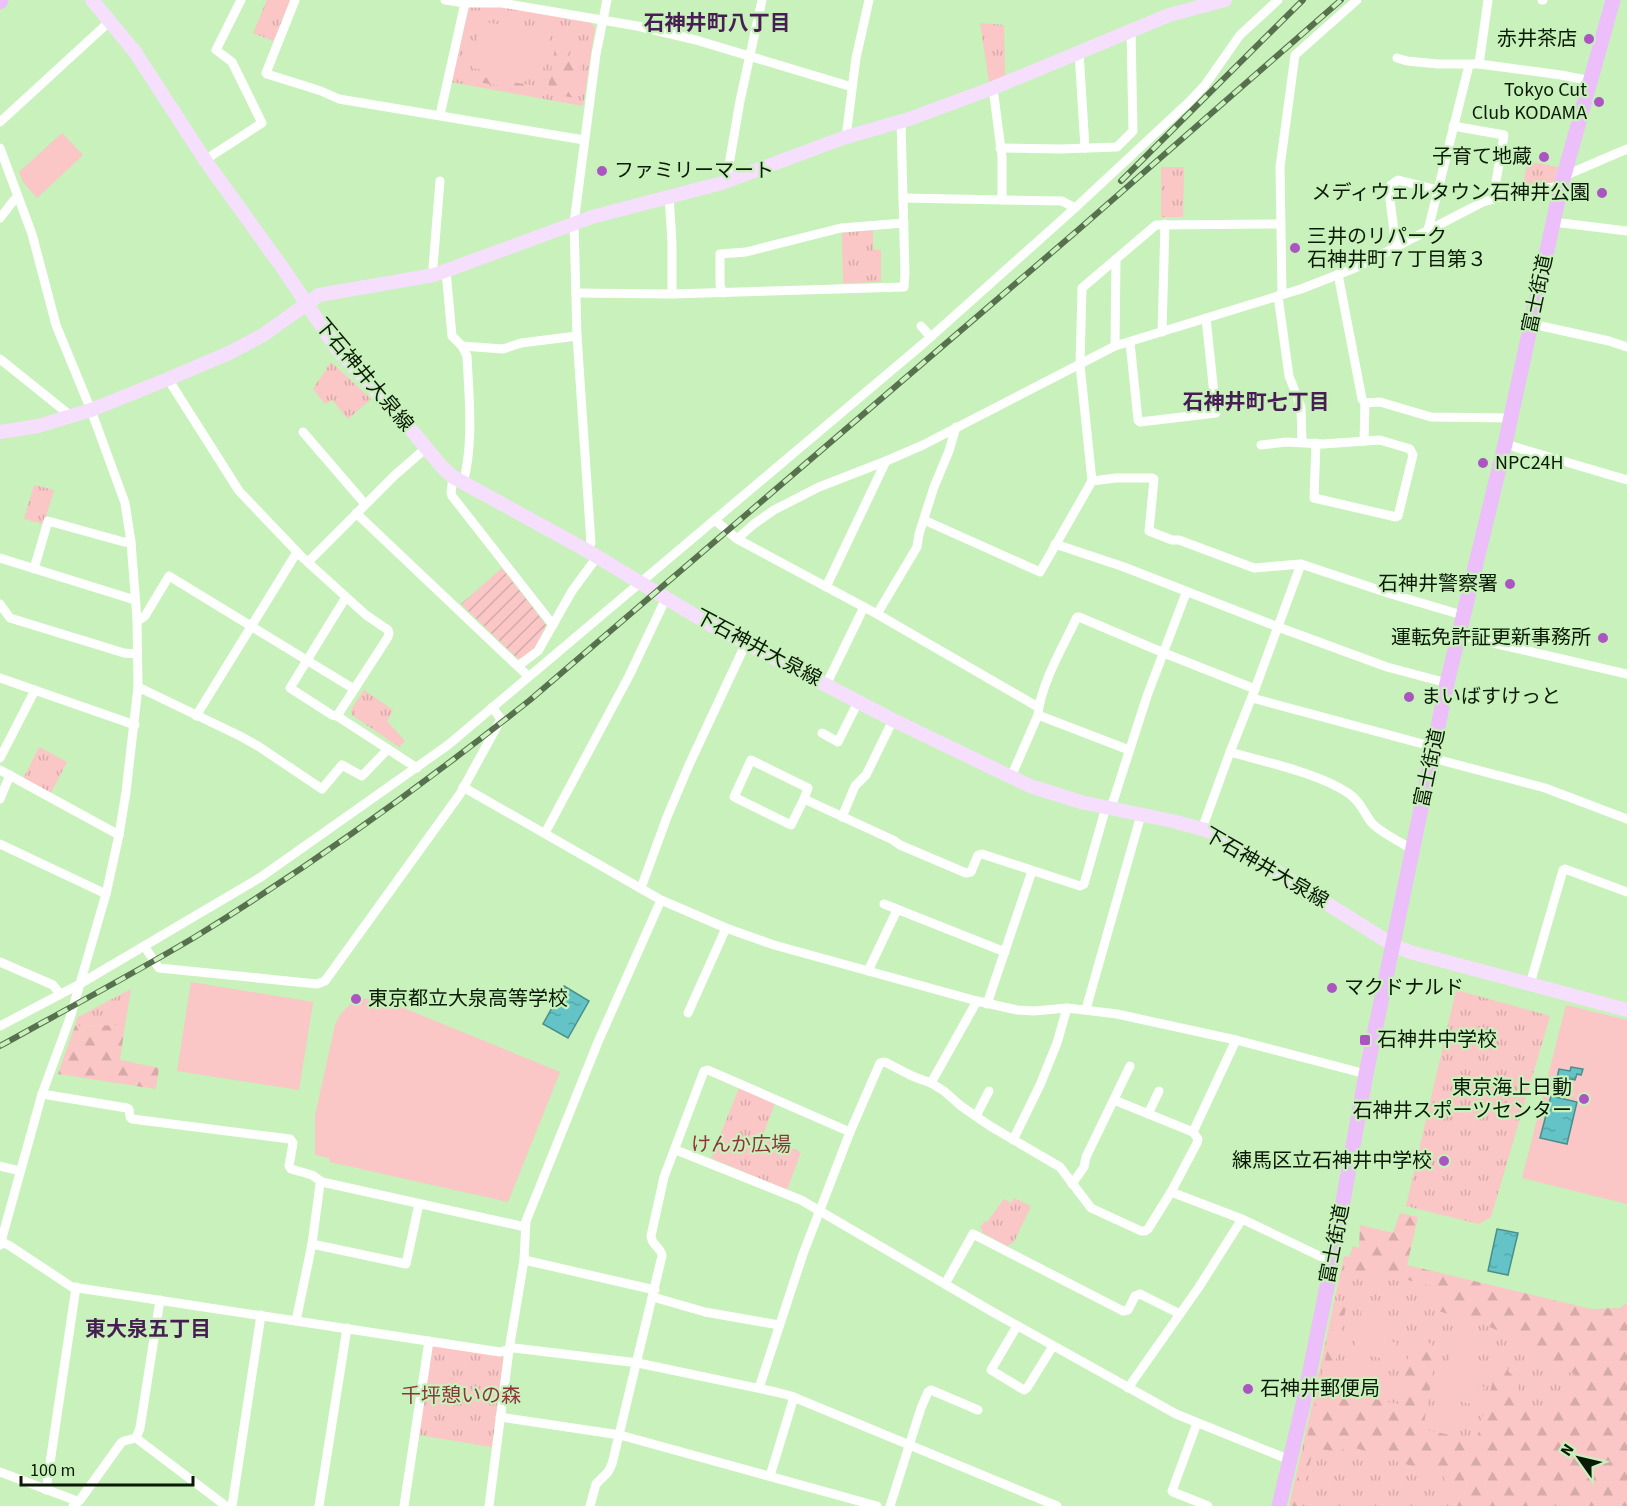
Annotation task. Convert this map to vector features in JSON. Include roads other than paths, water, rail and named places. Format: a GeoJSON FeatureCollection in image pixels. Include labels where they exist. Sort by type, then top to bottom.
{"type":"FeatureCollection","features":[{"type":"Feature","properties":{"kind":"main road","name":"下石神井大泉線"},"geometry":{"type":"LineString","coordinates":[[92,0],[135,52],[205,160],[337,349],[399,415],[425,448],[458,480],[591,554],[709,624],[893,720],[1030,786],[1054,795],[1202,829],[1218,835],[1393,945],[1410,952],[1627,1010]]}},
{"type":"Feature","properties":{"kind":"main road"},"geometry":{"type":"LineString","coordinates":[[0,432],[38,426],[91,410],[168,380],[263,334],[319,295],[440,273],[574,223],[726,182],[846,137],[901,121],[993,88],[1169,15],[1225,0]]}},
{"type":"Feature","properties":{"kind":"main road","name":"富士街道"},"geometry":{"type":"LineString","coordinates":[[1279,1506],[1304,1400],[1366,1074],[1462,615],[1505,444],[1562,181],[1612,0]]}},
{"type":"Feature","properties":{"kind":"street"},"geometry":{"type":"LineString","coordinates":[[205,160],[262,123],[232,62],[216,50],[241,0]]}},
{"type":"Feature","properties":{"kind":"street"},"geometry":{"type":"LineString","coordinates":[[295,0],[266,72],[267,75],[321,91],[339,99],[584,140]]}},
{"type":"Feature","properties":{"kind":"street"},"geometry":{"type":"LineString","coordinates":[[445,0],[465,3],[502,3],[603,19],[696,40],[852,87]]}},
{"type":"Feature","properties":{"kind":"street"},"geometry":{"type":"LineString","coordinates":[[518,666],[538,651],[591,554],[577,336],[574,223],[596,54],[607,0]]}},
{"type":"Feature","properties":{"kind":"street"},"geometry":{"type":"LineString","coordinates":[[726,182],[740,101],[762,0]]}},
{"type":"Feature","properties":{"kind":"street"},"geometry":{"type":"LineString","coordinates":[[846,137],[861,31],[869,0]]}},
{"type":"Feature","properties":{"kind":"street"},"geometry":{"type":"LineString","coordinates":[[0,1026],[78,985],[261,877],[448,745],[931,337],[1075,208],[1190,101],[1205,85],[1240,35],[1278,0]]}},
{"type":"Feature","properties":{"kind":"street"},"geometry":{"type":"LineString","coordinates":[[1302,442],[1301,408],[1289,376],[1280,295],[1280,167],[1295,55],[1357,0]]}},
{"type":"Feature","properties":{"kind":"street"},"geometry":{"type":"LineString","coordinates":[[1428,230],[1453,126],[1474,65],[1488,0]]}},
{"type":"Feature","properties":{"kind":"street"},"geometry":{"type":"LineString","coordinates":[[440,115],[465,3]]}},
{"type":"Feature","properties":{"kind":"street"},"geometry":{"type":"LineString","coordinates":[[0,122],[109,22]]}},
{"type":"Feature","properties":{"kind":"street"},"geometry":{"type":"LineString","coordinates":[[1000,148],[1117,147],[1133,131],[1131,31]]}},
{"type":"Feature","properties":{"kind":"street"},"geometry":{"type":"LineString","coordinates":[[1079,52],[1085,148]]}},
{"type":"Feature","properties":{"kind":"street"},"geometry":{"type":"LineString","coordinates":[[1397,58],[1407,61],[1474,65],[1561,75],[1591,81]]}},
{"type":"Feature","properties":{"kind":"street"},"geometry":{"type":"LineString","coordinates":[[993,88],[1000,148],[1002,200]]}},
{"type":"Feature","properties":{"kind":"street"},"geometry":{"type":"LineString","coordinates":[[576,293],[672,294],[904,287],[901,121]]}},
{"type":"Feature","properties":{"kind":"street"},"geometry":{"type":"LineString","coordinates":[[1453,126],[1504,135],[1493,199]]}},
{"type":"Feature","properties":{"kind":"street"},"geometry":{"type":"LineString","coordinates":[[0,148],[32,234],[56,325],[91,410],[125,503],[131,542],[138,687],[135,725],[119,835],[106,894],[69,1018],[42,1094],[0,1243],[10,1246],[72,1287],[500,1352],[514,1348],[638,1363],[759,1388],[794,1397],[1057,1506]]}},
{"type":"Feature","properties":{"kind":"street"},"geometry":{"type":"LineString","coordinates":[[737,539],[774,510],[819,487],[923,445],[1115,346],[1280,295],[1355,268],[1483,202],[1562,181],[1627,149]]}},
{"type":"Feature","properties":{"kind":"street"},"geometry":{"type":"LineString","coordinates":[[1396,247],[1390,185],[1398,180],[1437,190]]}},
{"type":"Feature","properties":{"kind":"street"},"geometry":{"type":"LineString","coordinates":[[440,181],[433,267],[440,273],[452,336],[462,346],[467,356],[470,426],[469,463],[451,493],[553,625]]}},
{"type":"Feature","properties":{"kind":"street"},"geometry":{"type":"LineString","coordinates":[[669,196],[672,294]]}},
{"type":"Feature","properties":{"kind":"street"},"geometry":{"type":"LineString","coordinates":[[0,218],[18,198]]}},
{"type":"Feature","properties":{"kind":"street"},"geometry":{"type":"LineString","coordinates":[[903,198],[1062,201],[1075,208]]}},
{"type":"Feature","properties":{"kind":"street"},"geometry":{"type":"LineString","coordinates":[[1553,222],[1627,231]]}},
{"type":"Feature","properties":{"kind":"street"},"geometry":{"type":"LineString","coordinates":[[723,293],[720,285],[720,254],[746,252],[841,228],[904,223]]}},
{"type":"Feature","properties":{"kind":"street"},"geometry":{"type":"LineString","coordinates":[[924,520],[1040,572],[1092,481],[1080,365],[1082,288],[1156,225],[1281,224]]}},
{"type":"Feature","properties":{"kind":"street"},"geometry":{"type":"LineString","coordinates":[[1162,332],[1165,225]]}},
{"type":"Feature","properties":{"kind":"street"},"geometry":{"type":"LineString","coordinates":[[1115,346],[1116,259]]}},
{"type":"Feature","properties":{"kind":"street"},"geometry":{"type":"LineString","coordinates":[[1338,274],[1362,399],[1365,403],[1364,441]]}},
{"type":"Feature","properties":{"kind":"street"},"geometry":{"type":"LineString","coordinates":[[1130,342],[1140,422],[1215,413],[1206,318]]}},
{"type":"Feature","properties":{"kind":"street"},"geometry":{"type":"LineString","coordinates":[[1532,324],[1627,347]]}},
{"type":"Feature","properties":{"kind":"street"},"geometry":{"type":"LineString","coordinates":[[921,326],[931,337]]}},
{"type":"Feature","properties":{"kind":"street"},"geometry":{"type":"LineString","coordinates":[[462,346],[503,349],[521,343],[577,336]]}},
{"type":"Feature","properties":{"kind":"street"},"geometry":{"type":"LineString","coordinates":[[0,359],[71,416]]}},
{"type":"Feature","properties":{"kind":"street"},"geometry":{"type":"LineString","coordinates":[[168,380],[239,491],[297,552],[366,615],[388,630],[388,637],[338,716]]}},
{"type":"Feature","properties":{"kind":"street"},"geometry":{"type":"LineString","coordinates":[[1365,403],[1380,402],[1431,417],[1510,418]]}},
{"type":"Feature","properties":{"kind":"street"},"geometry":{"type":"LineString","coordinates":[[877,614],[917,547],[934,487],[956,427]]}},
{"type":"Feature","properties":{"kind":"street"},"geometry":{"type":"LineString","coordinates":[[303,432],[365,504]]}},
{"type":"Feature","properties":{"kind":"street"},"geometry":{"type":"LineString","coordinates":[[1261,445],[1286,442],[1302,442],[1316,443],[1323,444],[1380,440],[1410,449],[1413,455],[1398,516],[1314,498],[1316,443]]}},
{"type":"Feature","properties":{"kind":"street"},"geometry":{"type":"LineString","coordinates":[[1505,444],[1627,480]]}},
{"type":"Feature","properties":{"kind":"street"},"geometry":{"type":"LineString","coordinates":[[308,561],[425,448]]}},
{"type":"Feature","properties":{"kind":"street"},"geometry":{"type":"LineString","coordinates":[[826,587],[886,461]]}},
{"type":"Feature","properties":{"kind":"street"},"geometry":{"type":"LineString","coordinates":[[1092,481],[1116,478],[1154,479],[1149,531],[1172,540],[1179,540],[1254,568],[1301,564],[1462,615]]}},
{"type":"Feature","properties":{"kind":"street"},"geometry":{"type":"LineString","coordinates":[[356,513],[528,676]]}},
{"type":"Feature","properties":{"kind":"street"},"geometry":{"type":"LineString","coordinates":[[715,520],[737,539],[877,614],[1038,712],[1129,750]]}},
{"type":"Feature","properties":{"kind":"street"},"geometry":{"type":"LineString","coordinates":[[34,569],[48,521],[131,542]]}},
{"type":"Feature","properties":{"kind":"street"},"geometry":{"type":"LineString","coordinates":[[1055,544],[1124,567],[1387,667],[1447,683]]}},
{"type":"Feature","properties":{"kind":"street"},"geometry":{"type":"LineString","coordinates":[[196,716],[297,552]]}},
{"type":"Feature","properties":{"kind":"street"},"geometry":{"type":"LineString","coordinates":[[0,558],[135,600]]}},
{"type":"Feature","properties":{"kind":"street"},"geometry":{"type":"LineString","coordinates":[[1202,829],[1301,564]]}},
{"type":"Feature","properties":{"kind":"street"},"geometry":{"type":"LineString","coordinates":[[136,619],[145,616],[169,576],[354,689]]}},
{"type":"Feature","properties":{"kind":"street"},"geometry":{"type":"LineString","coordinates":[[804,800],[966,873],[971,872],[978,855],[982,854],[1083,886],[1186,592]]}},
{"type":"Feature","properties":{"kind":"street"},"geometry":{"type":"LineString","coordinates":[[346,597],[290,688],[332,715],[338,716],[417,768]]}},
{"type":"Feature","properties":{"kind":"street"},"geometry":{"type":"LineString","coordinates":[[545,833],[625,685],[666,598]]}},
{"type":"Feature","properties":{"kind":"street"},"geometry":{"type":"LineString","coordinates":[[0,604],[14,620],[124,653],[137,654]]}},
{"type":"Feature","properties":{"kind":"street"},"geometry":{"type":"LineString","coordinates":[[826,685],[864,607]]}},
{"type":"Feature","properties":{"kind":"street"},"geometry":{"type":"LineString","coordinates":[[1011,777],[1038,712],[1048,678],[1079,617],[1254,694],[1545,788],[1627,819]]}},
{"type":"Feature","properties":{"kind":"street"},"geometry":{"type":"LineString","coordinates":[[1458,635],[1627,674]]}},
{"type":"Feature","properties":{"kind":"street"},"geometry":{"type":"LineString","coordinates":[[641,888],[689,765],[746,643]]}},
{"type":"Feature","properties":{"kind":"street"},"geometry":{"type":"LineString","coordinates":[[0,678],[135,725]]}},
{"type":"Feature","properties":{"kind":"street"},"geometry":{"type":"LineString","coordinates":[[138,687],[258,746],[322,789],[342,765],[362,776],[388,749]]}},
{"type":"Feature","properties":{"kind":"street"},"geometry":{"type":"LineString","coordinates":[[0,758],[35,690]]}},
{"type":"Feature","properties":{"kind":"street"},"geometry":{"type":"LineString","coordinates":[[822,734],[838,742],[858,702]]}},
{"type":"Feature","properties":{"kind":"street"},"geometry":{"type":"LineString","coordinates":[[144,946],[159,968],[317,984],[325,981],[463,787],[501,719],[492,707]]}},
{"type":"Feature","properties":{"kind":"street"},"geometry":{"type":"LineString","coordinates":[[842,817],[855,786],[866,775],[893,720]]}},
{"type":"Feature","properties":{"kind":"street"},"geometry":{"type":"LineString","coordinates":[[1230,752],[1298,772],[1341,788],[1351,794],[1376,827],[1413,850]]}},
{"type":"Feature","properties":{"kind":"street"},"geometry":{"type":"LineString","coordinates":[[751,760],[806,786],[808,790],[804,800],[791,825],[734,796],[751,760]]}},
{"type":"Feature","properties":{"kind":"street"},"geometry":{"type":"LineString","coordinates":[[0,770],[119,835]]}},
{"type":"Feature","properties":{"kind":"street"},"geometry":{"type":"LineString","coordinates":[[0,799],[10,775]]}},
{"type":"Feature","properties":{"kind":"street"},"geometry":{"type":"LineString","coordinates":[[463,787],[661,900],[726,928],[774,945],[987,1004],[1017,1010],[1067,1008],[1117,1014],[1236,1040],[1366,1074]]}},
{"type":"Feature","properties":{"kind":"street"},"geometry":{"type":"LineString","coordinates":[[1086,1009],[1141,815]]}},
{"type":"Feature","properties":{"kind":"street"},"geometry":{"type":"LineString","coordinates":[[0,844],[106,894]]}},
{"type":"Feature","properties":{"kind":"street"},"geometry":{"type":"LineString","coordinates":[[1530,984],[1563,870],[1627,892]]}},
{"type":"Feature","properties":{"kind":"street"},"geometry":{"type":"LineString","coordinates":[[987,1004],[1032,871]]}},
{"type":"Feature","properties":{"kind":"street"},"geometry":{"type":"LineString","coordinates":[[489,1506],[509,1350],[524,1260],[526,1221],[598,1042],[661,900]]}},
{"type":"Feature","properties":{"kind":"street"},"geometry":{"type":"LineString","coordinates":[[884,904],[1005,952]]}},
{"type":"Feature","properties":{"kind":"street"},"geometry":{"type":"LineString","coordinates":[[868,971],[897,910]]}},
{"type":"Feature","properties":{"kind":"street"},"geometry":{"type":"LineString","coordinates":[[688,1013],[726,928]]}},
{"type":"Feature","properties":{"kind":"street"},"geometry":{"type":"LineString","coordinates":[[0,962],[53,985],[60,994]]}},
{"type":"Feature","properties":{"kind":"street"},"geometry":{"type":"LineString","coordinates":[[931,1083],[977,1001]]}},
{"type":"Feature","properties":{"kind":"street"},"geometry":{"type":"LineString","coordinates":[[1012,1140],[1040,1085],[1057,1043],[1067,1008]]}},
{"type":"Feature","properties":{"kind":"street"},"geometry":{"type":"LineString","coordinates":[[1193,1132],[1236,1040]]}},
{"type":"Feature","properties":{"kind":"street"},"geometry":{"type":"LineString","coordinates":[[759,1388],[820,1210],[850,1132],[882,1061],[931,1083],[1012,1140],[1060,1167],[1091,1208],[1144,1231],[1148,1229],[1171,1192],[1198,1139],[1193,1132],[1114,1100]]}},
{"type":"Feature","properties":{"kind":"street"},"geometry":{"type":"LineString","coordinates":[[1072,1184],[1084,1167],[1086,1157],[1130,1066]]}},
{"type":"Feature","properties":{"kind":"street"},"geometry":{"type":"LineString","coordinates":[[590,1506],[596,1484],[611,1468],[654,1293],[662,1254],[651,1236],[665,1175],[705,1070],[850,1132]]}},
{"type":"Feature","properties":{"kind":"street"},"geometry":{"type":"LineString","coordinates":[[976,1116],[989,1091]]}},
{"type":"Feature","properties":{"kind":"street"},"geometry":{"type":"LineString","coordinates":[[1148,1114],[1159,1091]]}},
{"type":"Feature","properties":{"kind":"street"},"geometry":{"type":"LineString","coordinates":[[42,1094],[127,1108],[132,1119],[290,1139],[293,1143],[289,1166],[291,1169],[312,1174],[322,1182],[525,1227]]}},
{"type":"Feature","properties":{"kind":"street"},"geometry":{"type":"LineString","coordinates":[[676,1149],[801,1200],[1128,1388],[1197,1423],[1290,1460]]}},
{"type":"Feature","properties":{"kind":"street"},"geometry":{"type":"LineString","coordinates":[[0,1166],[20,1171]]}},
{"type":"Feature","properties":{"kind":"street"},"geometry":{"type":"LineString","coordinates":[[296,1321],[322,1182]]}},
{"type":"Feature","properties":{"kind":"street"},"geometry":{"type":"LineString","coordinates":[[1171,1192],[1242,1219],[1332,1262]]}},
{"type":"Feature","properties":{"kind":"street"},"geometry":{"type":"LineString","coordinates":[[312,1244],[405,1264],[419,1204]]}},
{"type":"Feature","properties":{"kind":"street"},"geometry":{"type":"LineString","coordinates":[[1128,1388],[1199,1287],[1242,1219]]}},
{"type":"Feature","properties":{"kind":"street"},"geometry":{"type":"LineString","coordinates":[[945,1284],[973,1234],[1123,1311],[1128,1310],[1135,1296],[1140,1294],[1180,1314]]}},
{"type":"Feature","properties":{"kind":"street"},"geometry":{"type":"LineString","coordinates":[[524,1260],[654,1293],[705,1312],[779,1325]]}},
{"type":"Feature","properties":{"kind":"street"},"geometry":{"type":"LineString","coordinates":[[46,1490],[76,1287]]}},
{"type":"Feature","properties":{"kind":"street"},"geometry":{"type":"LineString","coordinates":[[136,1438],[140,1428],[160,1300]]}},
{"type":"Feature","properties":{"kind":"street"},"geometry":{"type":"LineString","coordinates":[[232,1506],[261,1315]]}},
{"type":"Feature","properties":{"kind":"street"},"geometry":{"type":"LineString","coordinates":[[1017,1326],[991,1370],[1024,1389],[1027,1389],[1053,1346]]}},
{"type":"Feature","properties":{"kind":"street"},"geometry":{"type":"LineString","coordinates":[[319,1506],[347,1328]]}},
{"type":"Feature","properties":{"kind":"street"},"geometry":{"type":"LineString","coordinates":[[404,1506],[429,1341]]}},
{"type":"Feature","properties":{"kind":"street"},"geometry":{"type":"LineString","coordinates":[[890,1506],[921,1408],[929,1390],[978,1410]]}},
{"type":"Feature","properties":{"kind":"street"},"geometry":{"type":"LineString","coordinates":[[770,1476],[794,1397]]}},
{"type":"Feature","properties":{"kind":"street"},"geometry":{"type":"LineString","coordinates":[[500,1417],[620,1435],[877,1506]]}},
{"type":"Feature","properties":{"kind":"street"},"geometry":{"type":"LineString","coordinates":[[1197,1423],[1172,1491],[1208,1506]]}},
{"type":"Feature","properties":{"kind":"street"},"geometry":{"type":"LineString","coordinates":[[0,1472],[75,1503],[80,1500],[122,1443],[136,1438]]}},
{"type":"Feature","properties":{"kind":"street"},"geometry":{"type":"LineString","coordinates":[[136,1438],[226,1506]]}},
{"type":"Feature","properties":{"kind":"water"},"geometry":{"type":"Polygon","coordinates":[[[564,986],[589,1001],[568,1038],[543,1024],[564,986]]]}},
{"type":"Feature","properties":{"kind":"water"},"geometry":{"type":"Polygon","coordinates":[[[1571,1067],[1583,1069],[1581,1075],[1577,1074],[1575,1080],[1570,1079],[1569,1081],[1557,1078],[1559,1069],[1570,1071],[1571,1067]]]}},
{"type":"Feature","properties":{"kind":"water"},"geometry":{"type":"Polygon","coordinates":[[[1551,1096],[1577,1102],[1567,1144],[1540,1138],[1551,1096]]]}},
{"type":"Feature","properties":{"kind":"water"},"geometry":{"type":"Polygon","coordinates":[[[1497,1229],[1518,1233],[1508,1275],[1488,1271],[1497,1229]]]}},
{"type":"Feature","properties":{"kind":"railway"},"geometry":{"type":"LineString","coordinates":[[1121,181],[1303,0]]}},
{"type":"Feature","properties":{"kind":"railway"},"geometry":{"type":"LineString","coordinates":[[0,1046],[147,965],[239,910],[366,823],[490,732],[1078,230],[1341,0]]}},
{"type":"Feature","properties":{"kind":"place","name":"赤井茶店"},"geometry":{"type":"Point","coordinates":[1589,39]}},
{"type":"Feature","properties":{"kind":"place","name":"Tokyo Cut Club KODAMA"},"geometry":{"type":"Point","coordinates":[1599,102]}},
{"type":"Feature","properties":{"kind":"place","name":"子育て地蔵"},"geometry":{"type":"Point","coordinates":[1544,157]}},
{"type":"Feature","properties":{"kind":"place","name":"ファミリーマート"},"geometry":{"type":"Point","coordinates":[602,171]}},
{"type":"Feature","properties":{"kind":"place","name":"メディウェルタウン石神井公園"},"geometry":{"type":"Point","coordinates":[1602,193]}},
{"type":"Feature","properties":{"kind":"place","name":"三井のリパーク 石神井町７丁目第３"},"geometry":{"type":"Point","coordinates":[1295,248]}},
{"type":"Feature","properties":{"kind":"place","name":"NPC24H"},"geometry":{"type":"Point","coordinates":[1483,463]}},
{"type":"Feature","properties":{"kind":"place","name":"石神井警察署"},"geometry":{"type":"Point","coordinates":[1510,584]}},
{"type":"Feature","properties":{"kind":"place","name":"運転免許証更新事務所"},"geometry":{"type":"Point","coordinates":[1603,638]}},
{"type":"Feature","properties":{"kind":"place","name":"まいばすけっと"},"geometry":{"type":"Point","coordinates":[1409,697]}},
{"type":"Feature","properties":{"kind":"place","name":"マクドナルド"},"geometry":{"type":"Point","coordinates":[1332,988]}},
{"type":"Feature","properties":{"kind":"place","name":"東京都立大泉高等学校"},"geometry":{"type":"Point","coordinates":[356,999]}},
{"type":"Feature","properties":{"kind":"place","name":"石神井中学校"},"geometry":{"type":"Point","coordinates":[1365,1040]}},
{"type":"Feature","properties":{"kind":"place","name":"東京海上日動 石神井スポーツセンター"},"geometry":{"type":"Point","coordinates":[1584,1099]}},
{"type":"Feature","properties":{"kind":"place","name":"練馬区立石神井中学校"},"geometry":{"type":"Point","coordinates":[1444,1161]}},
{"type":"Feature","properties":{"kind":"place","name":"石神井郵便局"},"geometry":{"type":"Point","coordinates":[1248,1389]}},
{"type":"Feature","properties":{"kind":"district","name":"石神井町八丁目"},"geometry":{"type":"Point","coordinates":[717,23]}},
{"type":"Feature","properties":{"kind":"district","name":"石神井町七丁目"},"geometry":{"type":"Point","coordinates":[1256,402]}},
{"type":"Feature","properties":{"kind":"district","name":"東大泉五丁目"},"geometry":{"type":"Point","coordinates":[148,1329]}},
{"type":"Feature","properties":{"kind":"park label","name":"けんか広場"},"geometry":{"type":"Point","coordinates":[741,1145]}},
{"type":"Feature","properties":{"kind":"park label","name":"千坪憩いの森"},"geometry":{"type":"Point","coordinates":[461,1396]}}]}
